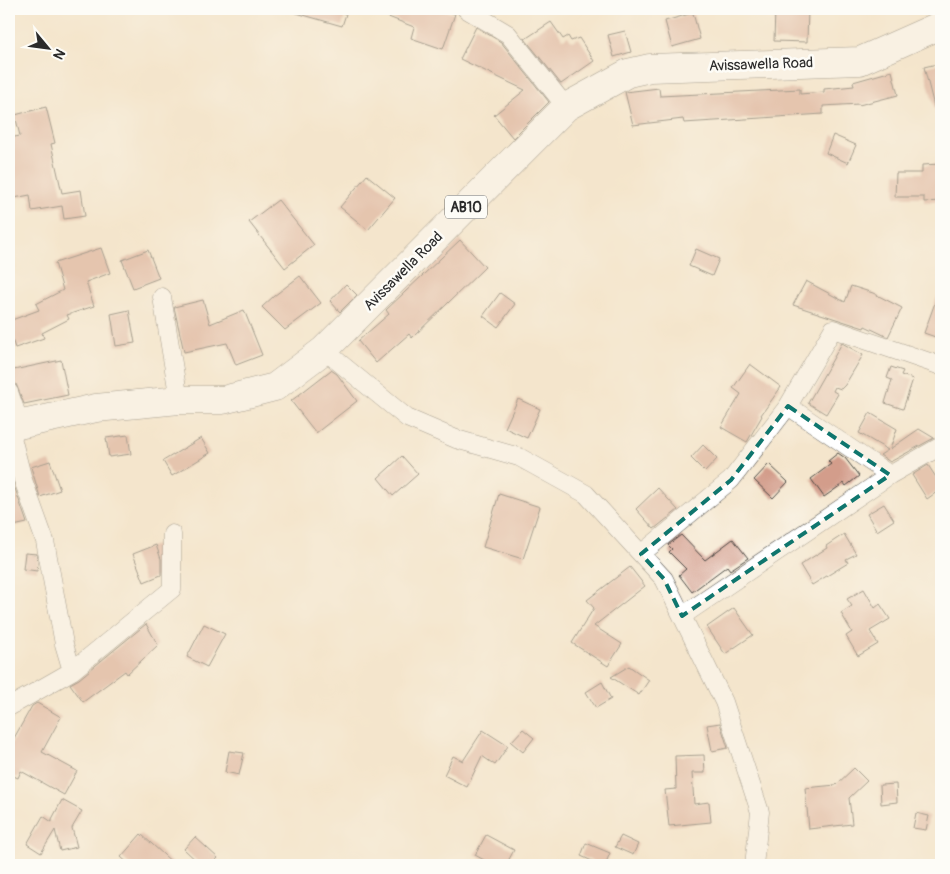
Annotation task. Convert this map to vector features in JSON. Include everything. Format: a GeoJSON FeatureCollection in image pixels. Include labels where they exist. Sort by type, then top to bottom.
{"type":"FeatureCollection","features":[{"type":"Feature","properties":{"kind":"main road","name":"Avissawella Road"},"geometry":{"type":"LineString","coordinates":[[13,426],[96,408],[179,400],[223,400],[275,387],[324,350],[566,107],[628,73],[650,68],[860,61],[941,25]]}},
{"type":"Feature","properties":{"kind":"street"},"geometry":{"type":"LineString","coordinates":[[466,9],[508,34],[566,107]]}},
{"type":"Feature","properties":{"kind":"street"},"geometry":{"type":"LineString","coordinates":[[162,297],[179,400]]}},
{"type":"Feature","properties":{"kind":"street"},"geometry":{"type":"LineString","coordinates":[[641,554],[731,480],[788,406],[833,329],[941,366]]}},
{"type":"Feature","properties":{"kind":"street"},"geometry":{"type":"LineString","coordinates":[[324,350],[407,418],[456,439],[520,457],[586,494],[664,579],[724,702],[760,812],[754,865]]}},
{"type":"Feature","properties":{"kind":"street"},"geometry":{"type":"LineString","coordinates":[[9,392],[23,480],[45,542],[64,644],[72,671]]}},
{"type":"Feature","properties":{"kind":"street"},"geometry":{"type":"LineString","coordinates":[[788,406],[890,475]]}},
{"type":"Feature","properties":{"kind":"street"},"geometry":{"type":"LineString","coordinates":[[682,616],[890,475],[941,446]]}},
{"type":"Feature","properties":{"kind":"street"},"geometry":{"type":"LineString","coordinates":[[9,707],[72,671],[172,589],[172,534]]}},
{"type":"Feature","properties":{"kind":"highlighted area"},"geometry":{"type":"Polygon","coordinates":[[[788,406],[890,475],[682,616],[664,579],[641,554],[731,480],[788,406]]]}},
{"type":"Feature","properties":{"kind":"building"},"geometry":{"type":"Polygon","coordinates":[[[293,9],[327,9],[346,14],[342,26],[293,12],[293,9]]]}},
{"type":"Feature","properties":{"kind":"building"},"geometry":{"type":"Polygon","coordinates":[[[368,9],[440,9],[455,14],[443,49],[411,38],[414,27],[368,9]]]}},
{"type":"Feature","properties":{"kind":"building"},"geometry":{"type":"Polygon","coordinates":[[[775,9],[808,9],[807,42],[774,41],[775,9]]]}},
{"type":"Feature","properties":{"kind":"building"},"geometry":{"type":"Polygon","coordinates":[[[693,13],[700,39],[672,47],[665,21],[693,13]]]}},
{"type":"Feature","properties":{"kind":"building"},"geometry":{"type":"Polygon","coordinates":[[[551,22],[563,39],[568,36],[571,41],[579,38],[594,61],[561,84],[525,39],[551,22]]]}},
{"type":"Feature","properties":{"kind":"building"},"geometry":{"type":"Polygon","coordinates":[[[476,27],[501,42],[549,102],[513,138],[494,115],[525,90],[460,59],[476,27]]]}},
{"type":"Feature","properties":{"kind":"building"},"geometry":{"type":"Polygon","coordinates":[[[625,31],[631,52],[614,57],[608,35],[625,31]]]}},
{"type":"Feature","properties":{"kind":"building"},"geometry":{"type":"Polygon","coordinates":[[[941,63],[941,118],[937,118],[924,67],[941,63]]]}},
{"type":"Feature","properties":{"kind":"building"},"geometry":{"type":"Polygon","coordinates":[[[892,71],[898,95],[859,105],[823,106],[823,114],[684,123],[683,119],[633,125],[625,92],[659,88],[660,96],[800,89],[800,94],[824,92],[824,89],[854,86],[853,82],[892,71]]]}},
{"type":"Feature","properties":{"kind":"building"},"geometry":{"type":"Polygon","coordinates":[[[46,107],[55,143],[51,144],[62,193],[81,190],[85,216],[64,219],[62,206],[32,211],[30,195],[9,199],[9,138],[20,136],[15,115],[46,107]]]}},
{"type":"Feature","properties":{"kind":"building"},"geometry":{"type":"Polygon","coordinates":[[[833,135],[856,145],[848,163],[826,153],[833,135]]]}},
{"type":"Feature","properties":{"kind":"building"},"geometry":{"type":"Polygon","coordinates":[[[941,164],[941,201],[924,202],[924,197],[895,197],[896,173],[922,173],[922,165],[941,164]]]}},
{"type":"Feature","properties":{"kind":"building"},"geometry":{"type":"Polygon","coordinates":[[[367,175],[395,198],[368,230],[340,207],[367,175]]]}},
{"type":"Feature","properties":{"kind":"building"},"geometry":{"type":"Polygon","coordinates":[[[278,200],[314,245],[285,268],[249,222],[278,200]]]}},
{"type":"Feature","properties":{"kind":"building"},"geometry":{"type":"Polygon","coordinates":[[[460,240],[485,267],[412,338],[409,334],[376,363],[358,341],[389,314],[386,310],[460,240]]]}},
{"type":"Feature","properties":{"kind":"building"},"geometry":{"type":"Polygon","coordinates":[[[101,248],[110,273],[86,282],[94,306],[67,315],[69,319],[42,333],[44,338],[15,348],[9,330],[9,321],[39,310],[36,304],[63,290],[55,263],[101,248]]]}},
{"type":"Feature","properties":{"kind":"building"},"geometry":{"type":"Polygon","coordinates":[[[696,249],[719,259],[712,276],[689,266],[696,249]]]}},
{"type":"Feature","properties":{"kind":"building"},"geometry":{"type":"Polygon","coordinates":[[[148,250],[159,278],[133,288],[122,260],[148,250]]]}},
{"type":"Feature","properties":{"kind":"building"},"geometry":{"type":"Polygon","coordinates":[[[300,276],[321,303],[285,330],[262,307],[300,276]]]}},
{"type":"Feature","properties":{"kind":"building"},"geometry":{"type":"Polygon","coordinates":[[[806,281],[845,302],[851,286],[873,293],[902,308],[888,337],[865,326],[864,328],[793,305],[806,281]]]}},
{"type":"Feature","properties":{"kind":"building"},"geometry":{"type":"Polygon","coordinates":[[[346,284],[357,295],[340,312],[330,301],[346,284]]]}},
{"type":"Feature","properties":{"kind":"building"},"geometry":{"type":"Polygon","coordinates":[[[941,290],[941,339],[924,333],[941,290]]]}},
{"type":"Feature","properties":{"kind":"building"},"geometry":{"type":"Polygon","coordinates":[[[500,293],[515,304],[498,327],[483,316],[500,293]]]}},
{"type":"Feature","properties":{"kind":"building"},"geometry":{"type":"Polygon","coordinates":[[[203,300],[210,324],[244,310],[262,355],[236,365],[227,343],[184,352],[174,307],[203,300]]]}},
{"type":"Feature","properties":{"kind":"building"},"geometry":{"type":"Polygon","coordinates":[[[129,310],[135,343],[116,346],[111,314],[129,310]]]}},
{"type":"Feature","properties":{"kind":"building"},"geometry":{"type":"Polygon","coordinates":[[[842,343],[863,355],[845,385],[841,389],[835,387],[833,391],[838,394],[826,414],[808,403],[842,343]]]}},
{"type":"Feature","properties":{"kind":"building"},"geometry":{"type":"Polygon","coordinates":[[[61,360],[68,395],[24,404],[16,384],[9,382],[9,371],[61,360]]]}},
{"type":"Feature","properties":{"kind":"building"},"geometry":{"type":"Polygon","coordinates":[[[750,364],[781,387],[761,415],[747,442],[721,427],[741,394],[733,388],[750,364]]]}},
{"type":"Feature","properties":{"kind":"building"},"geometry":{"type":"Polygon","coordinates":[[[891,367],[903,371],[901,375],[913,379],[903,409],[885,403],[892,380],[887,378],[891,367]]]}},
{"type":"Feature","properties":{"kind":"building"},"geometry":{"type":"Polygon","coordinates":[[[331,370],[337,374],[357,401],[316,433],[291,401],[331,370]]]}},
{"type":"Feature","properties":{"kind":"building"},"geometry":{"type":"Polygon","coordinates":[[[518,399],[540,409],[527,438],[505,428],[518,399]]]}},
{"type":"Feature","properties":{"kind":"building"},"geometry":{"type":"Polygon","coordinates":[[[870,413],[897,429],[890,449],[919,429],[934,438],[890,462],[880,455],[888,450],[859,433],[870,413]]]}},
{"type":"Feature","properties":{"kind":"building"},"geometry":{"type":"Polygon","coordinates":[[[128,435],[131,454],[109,457],[106,438],[128,435]]]}},
{"type":"Feature","properties":{"kind":"building"},"geometry":{"type":"Polygon","coordinates":[[[201,438],[210,453],[172,476],[163,461],[201,438]]]}},
{"type":"Feature","properties":{"kind":"building"},"geometry":{"type":"Polygon","coordinates":[[[703,445],[717,459],[705,472],[691,458],[703,445]]]}},
{"type":"Feature","properties":{"kind":"building"},"geometry":{"type":"Polygon","coordinates":[[[838,453],[845,458],[859,476],[846,486],[844,483],[824,497],[811,479],[831,464],[828,461],[838,453]]]}},
{"type":"Feature","properties":{"kind":"building"},"geometry":{"type":"Polygon","coordinates":[[[402,456],[418,474],[393,496],[378,478],[402,456]]]}},
{"type":"Feature","properties":{"kind":"building"},"geometry":{"type":"Polygon","coordinates":[[[50,461],[60,490],[40,497],[31,467],[50,461]]]}},
{"type":"Feature","properties":{"kind":"building"},"geometry":{"type":"Polygon","coordinates":[[[769,464],[788,482],[773,498],[754,480],[769,464]]]}},
{"type":"Feature","properties":{"kind":"building"},"geometry":{"type":"Polygon","coordinates":[[[928,465],[941,485],[941,489],[927,499],[912,475],[928,465]]]}},
{"type":"Feature","properties":{"kind":"building"},"geometry":{"type":"Polygon","coordinates":[[[9,474],[27,523],[9,527],[9,474]]]}},
{"type":"Feature","properties":{"kind":"building"},"geometry":{"type":"Polygon","coordinates":[[[658,488],[678,510],[654,529],[636,509],[658,488]]]}},
{"type":"Feature","properties":{"kind":"building"},"geometry":{"type":"Polygon","coordinates":[[[499,494],[540,507],[523,559],[483,547],[499,494]]]}},
{"type":"Feature","properties":{"kind":"building"},"geometry":{"type":"Polygon","coordinates":[[[884,504],[894,520],[877,531],[867,514],[884,504]]]}},
{"type":"Feature","properties":{"kind":"building"},"geometry":{"type":"Polygon","coordinates":[[[844,534],[856,554],[846,559],[848,563],[812,585],[800,565],[827,548],[826,546],[844,534]]]}},
{"type":"Feature","properties":{"kind":"building"},"geometry":{"type":"Polygon","coordinates":[[[681,535],[705,560],[733,539],[748,558],[730,570],[727,566],[692,592],[679,575],[686,569],[669,552],[672,549],[668,545],[681,535]]]}},
{"type":"Feature","properties":{"kind":"building"},"geometry":{"type":"Polygon","coordinates":[[[156,545],[161,559],[161,575],[144,582],[133,554],[156,545]]]}},
{"type":"Feature","properties":{"kind":"building"},"geometry":{"type":"Polygon","coordinates":[[[25,553],[37,554],[37,571],[23,569],[25,553]]]}},
{"type":"Feature","properties":{"kind":"building"},"geometry":{"type":"Polygon","coordinates":[[[630,567],[645,586],[594,626],[622,644],[608,666],[572,643],[594,608],[587,600],[630,567]]]}},
{"type":"Feature","properties":{"kind":"building"},"geometry":{"type":"Polygon","coordinates":[[[864,589],[875,608],[880,604],[890,619],[870,631],[878,644],[858,656],[846,636],[852,632],[841,613],[852,606],[847,599],[864,589]]]}},
{"type":"Feature","properties":{"kind":"building"},"geometry":{"type":"Polygon","coordinates":[[[734,608],[753,635],[725,654],[707,627],[734,608]]]}},
{"type":"Feature","properties":{"kind":"building"},"geometry":{"type":"Polygon","coordinates":[[[146,624],[158,645],[127,674],[125,671],[83,702],[70,684],[79,679],[146,624]]]}},
{"type":"Feature","properties":{"kind":"building"},"geometry":{"type":"Polygon","coordinates":[[[204,624],[225,634],[207,667],[187,657],[204,624]]]}},
{"type":"Feature","properties":{"kind":"building"},"geometry":{"type":"Polygon","coordinates":[[[629,666],[649,680],[639,695],[611,677],[629,666]]]}},
{"type":"Feature","properties":{"kind":"building"},"geometry":{"type":"Polygon","coordinates":[[[602,682],[611,699],[596,708],[586,692],[602,682]]]}},
{"type":"Feature","properties":{"kind":"building"},"geometry":{"type":"Polygon","coordinates":[[[37,703],[61,717],[42,752],[77,771],[64,795],[21,771],[18,778],[9,774],[9,747],[32,706],[37,703]]]}},
{"type":"Feature","properties":{"kind":"building"},"geometry":{"type":"Polygon","coordinates":[[[720,723],[728,748],[712,751],[707,725],[720,723]]]}},
{"type":"Feature","properties":{"kind":"building"},"geometry":{"type":"Polygon","coordinates":[[[523,729],[534,738],[523,752],[511,742],[523,729]]]}},
{"type":"Feature","properties":{"kind":"building"},"geometry":{"type":"Polygon","coordinates":[[[483,730],[508,746],[495,765],[482,756],[467,787],[444,775],[453,756],[463,761],[483,730]]]}},
{"type":"Feature","properties":{"kind":"building"},"geometry":{"type":"Polygon","coordinates":[[[229,751],[244,753],[239,775],[225,772],[229,751]]]}},
{"type":"Feature","properties":{"kind":"building"},"geometry":{"type":"Polygon","coordinates":[[[704,755],[705,773],[692,773],[694,804],[709,802],[711,822],[669,826],[665,790],[676,789],[675,756],[704,755]]]}},
{"type":"Feature","properties":{"kind":"building"},"geometry":{"type":"Polygon","coordinates":[[[854,768],[867,781],[849,798],[852,824],[809,829],[805,788],[836,785],[854,768]]]}},
{"type":"Feature","properties":{"kind":"building"},"geometry":{"type":"Polygon","coordinates":[[[896,784],[897,802],[881,804],[880,785],[896,784]]]}},
{"type":"Feature","properties":{"kind":"building"},"geometry":{"type":"Polygon","coordinates":[[[62,800],[82,811],[72,828],[77,847],[60,851],[55,830],[41,853],[27,844],[43,816],[52,822],[62,800]]]}},
{"type":"Feature","properties":{"kind":"building"},"geometry":{"type":"Polygon","coordinates":[[[916,813],[929,816],[926,830],[913,828],[916,813]]]}},
{"type":"Feature","properties":{"kind":"building"},"geometry":{"type":"Polygon","coordinates":[[[141,834],[175,865],[130,865],[121,857],[141,834]]]}},
{"type":"Feature","properties":{"kind":"building"},"geometry":{"type":"Polygon","coordinates":[[[486,835],[514,850],[506,865],[493,865],[475,855],[486,835]]]}},
{"type":"Feature","properties":{"kind":"building"},"geometry":{"type":"Polygon","coordinates":[[[621,836],[638,844],[633,855],[615,847],[621,836]]]}},
{"type":"Feature","properties":{"kind":"building"},"geometry":{"type":"Polygon","coordinates":[[[195,837],[218,858],[211,865],[201,865],[184,849],[195,837]]]}},
{"type":"Feature","properties":{"kind":"building"},"geometry":{"type":"Polygon","coordinates":[[[586,843],[610,853],[605,865],[581,856],[586,843]]]}}]}
